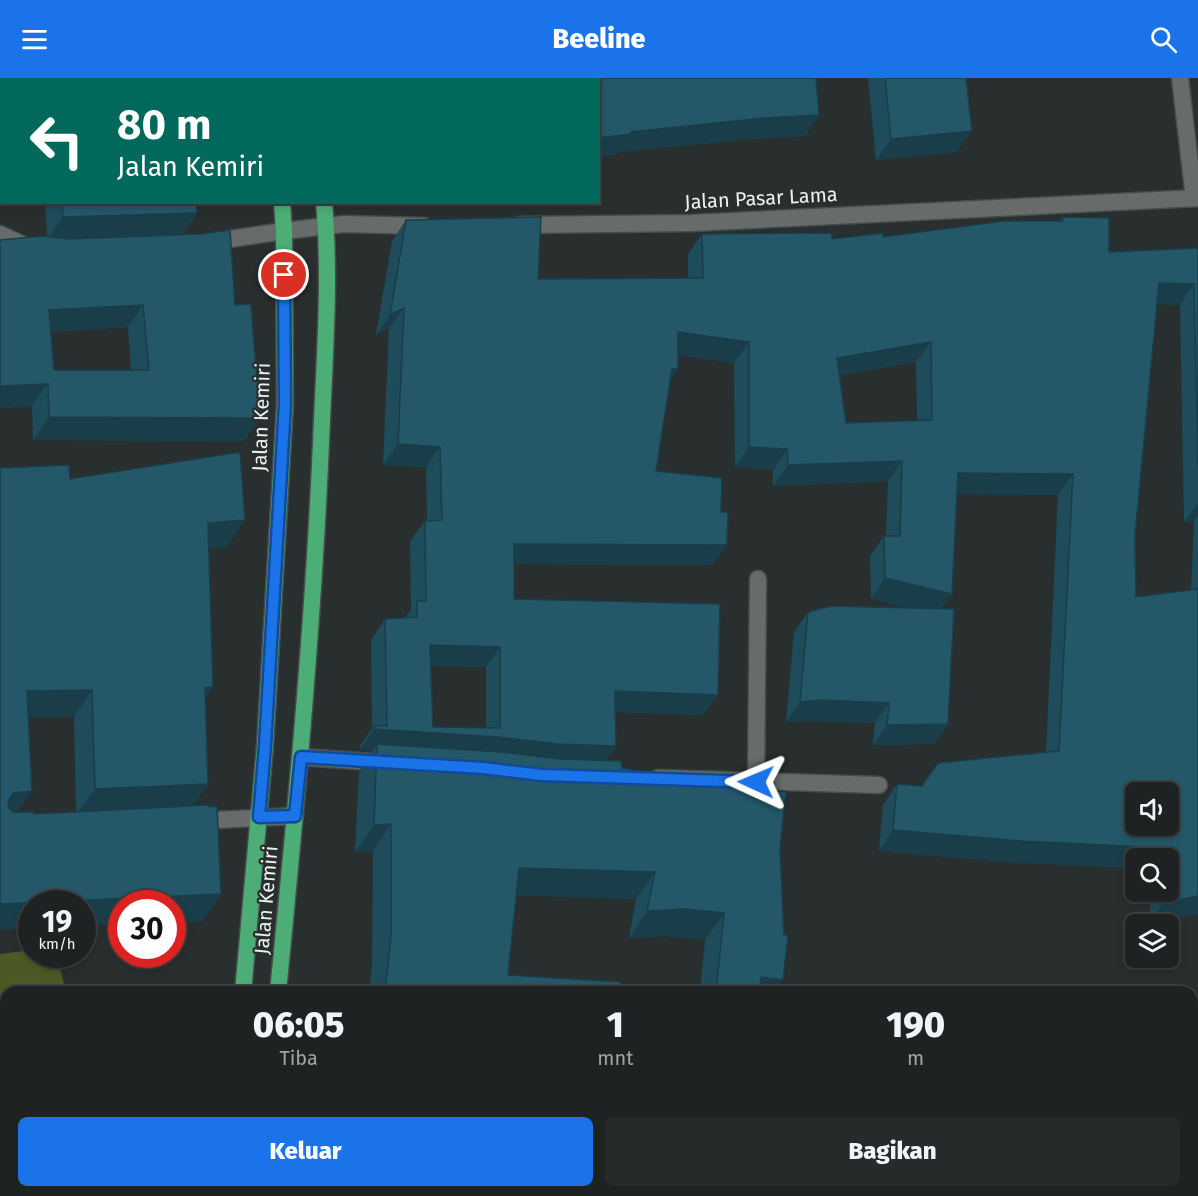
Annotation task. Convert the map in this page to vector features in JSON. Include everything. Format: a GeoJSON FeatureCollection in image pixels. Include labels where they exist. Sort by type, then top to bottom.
{"type":"FeatureCollection","features":[{"type":"Feature","properties":{"kind":"highway","name":"Jalan Kemiri"},"geometry":{"type":"LineString","coordinates":[[244,986],[266,734],[285,404],[282,204]]}},
{"type":"Feature","properties":{"kind":"highway","name":"Jalan Kemiri"},"geometry":{"type":"LineString","coordinates":[[279,986],[301,757],[320,482],[325,343],[324,204]]}},
{"type":"Feature","properties":{"kind":"street"},"geometry":{"type":"LineString","coordinates":[[1180,78],[1196,198]]}},
{"type":"Feature","properties":{"kind":"street","name":"Jalan Pasar Lama"},"geometry":{"type":"LineString","coordinates":[[501,225],[692,223],[978,207],[1196,198]]}},
{"type":"Feature","properties":{"kind":"street"},"geometry":{"type":"LineString","coordinates":[[196,244],[344,224],[443,226]]}},
{"type":"Feature","properties":{"kind":"street"},"geometry":{"type":"LineString","coordinates":[[0,234],[30,249],[52,251]]}},
{"type":"Feature","properties":{"kind":"street"},"geometry":{"type":"LineString","coordinates":[[756,782],[758,579]]}},
{"type":"Feature","properties":{"kind":"street"},"geometry":{"type":"LineString","coordinates":[[301,757],[404,764]]}},
{"type":"Feature","properties":{"kind":"street"},"geometry":{"type":"LineString","coordinates":[[641,777],[879,785]]}},
{"type":"Feature","properties":{"kind":"street"},"geometry":{"type":"LineString","coordinates":[[178,822],[295,816]]}},
{"type":"Feature","properties":{"kind":"green space"},"geometry":{"type":"Polygon","coordinates":[[[18,952],[18,968],[60,968],[65,986],[0,986],[0,954],[18,952]]]}},
{"type":"Feature","properties":{"kind":"building"},"geometry":{"type":"Polygon","coordinates":[[[600,78],[816,78],[819,115],[764,118],[631,132],[631,134],[600,138],[600,78]]]}},
{"type":"Feature","properties":{"kind":"building"},"geometry":{"type":"Polygon","coordinates":[[[885,78],[966,78],[972,131],[891,139],[885,78]]]}},
{"type":"Feature","properties":{"kind":"building"},"geometry":{"type":"Polygon","coordinates":[[[62,204],[196,204],[197,213],[63,217],[62,204]]]}},
{"type":"Feature","properties":{"kind":"building"},"geometry":{"type":"Polygon","coordinates":[[[541,217],[538,279],[703,278],[702,234],[832,233],[832,239],[883,233],[883,237],[1004,221],[1063,221],[1062,217],[1109,218],[1109,252],[1198,248],[1198,467],[1194,284],[1159,283],[1135,535],[1136,597],[1198,589],[1198,896],[1179,900],[1179,848],[1022,841],[893,830],[897,784],[922,786],[938,763],[1059,751],[1073,474],[958,473],[952,594],[885,578],[884,536],[900,536],[902,461],[788,465],[787,449],[749,447],[749,342],[678,332],[678,369],[672,369],[656,471],[722,478],[721,512],[728,512],[727,545],[514,544],[514,599],[720,604],[718,695],[615,691],[616,746],[557,744],[498,737],[374,729],[374,726],[387,726],[385,619],[417,617],[417,601],[426,601],[425,521],[442,520],[440,447],[398,444],[404,308],[390,315],[406,220],[541,217]],[[931,342],[837,358],[846,423],[932,420],[931,342]],[[430,645],[433,727],[500,728],[500,647],[430,645]]]}},
{"type":"Feature","properties":{"kind":"building"},"geometry":{"type":"Polygon","coordinates":[[[230,230],[235,305],[251,304],[260,418],[49,417],[48,384],[0,386],[0,240],[43,236],[68,239],[201,234],[230,230]],[[143,305],[49,310],[54,370],[149,370],[143,305]]]}},
{"type":"Feature","properties":{"kind":"building"},"geometry":{"type":"Polygon","coordinates":[[[240,452],[245,520],[208,523],[213,687],[205,688],[208,784],[95,789],[92,690],[27,691],[32,791],[13,793],[8,802],[9,808],[14,812],[33,812],[34,814],[217,806],[221,894],[186,896],[186,890],[108,890],[108,899],[96,900],[96,890],[18,890],[18,903],[0,904],[0,468],[69,465],[70,479],[240,452]]]}},
{"type":"Feature","properties":{"kind":"building"},"geometry":{"type":"Polygon","coordinates":[[[831,606],[954,609],[948,724],[887,725],[889,703],[822,700],[800,702],[808,612],[831,606]]]}},
{"type":"Feature","properties":{"kind":"building"},"geometry":{"type":"Polygon","coordinates":[[[377,744],[501,752],[560,759],[621,761],[622,768],[705,783],[786,792],[780,848],[784,935],[788,935],[783,980],[761,977],[760,986],[717,986],[724,913],[685,909],[647,911],[655,872],[519,868],[508,975],[621,982],[621,986],[386,986],[391,937],[391,824],[374,825],[377,744]]]}},
{"type":"Feature","properties":{"kind":"route"},"geometry":{"type":"LineString","coordinates":[[284,275],[285,404],[259,817],[295,816],[301,757],[483,768],[542,775],[756,782]]}}]}
